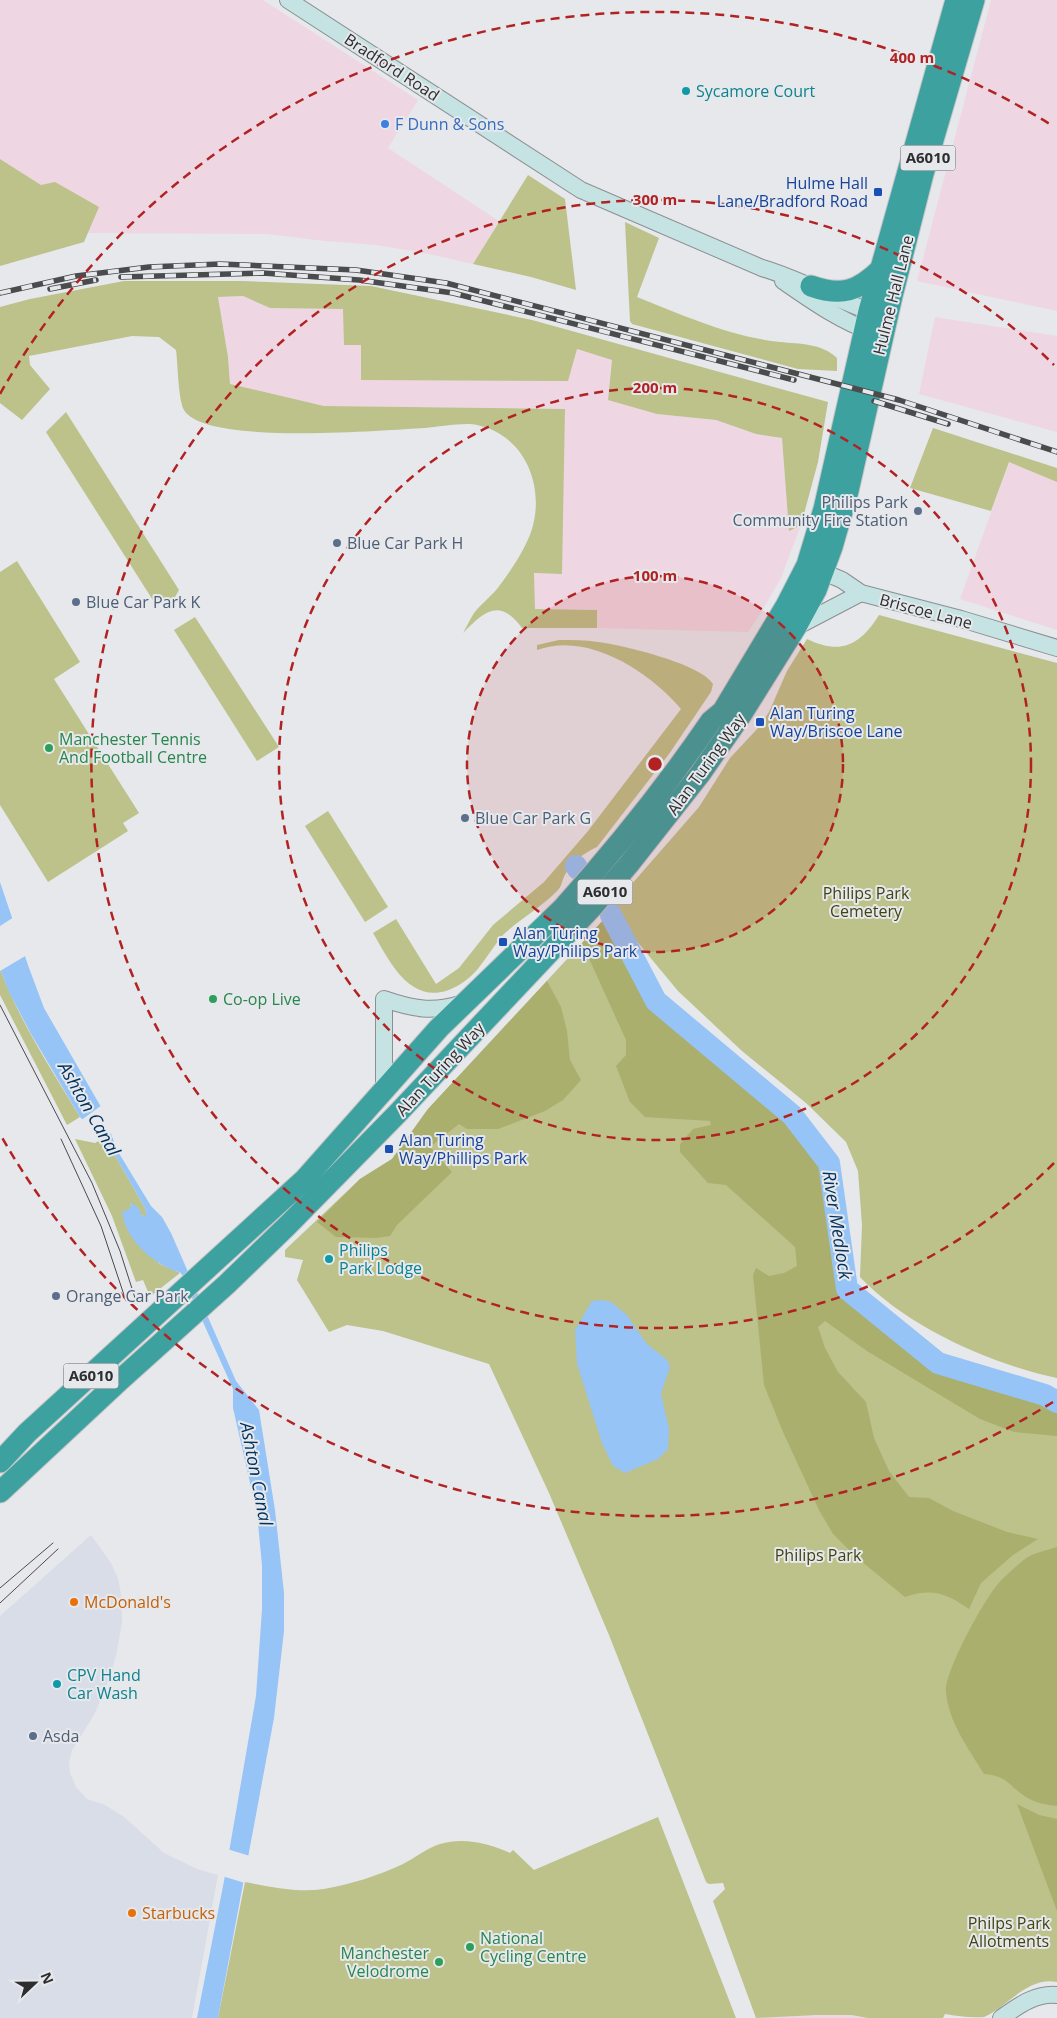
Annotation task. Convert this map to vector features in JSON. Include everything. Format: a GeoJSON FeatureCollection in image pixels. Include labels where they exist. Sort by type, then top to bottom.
{"type":"FeatureCollection","features":[{"type":"Feature","properties":{"kind":"highway","name":"Hulme Hall Lane"},"geometry":{"type":"LineString","coordinates":[[876,324],[881,269],[956,0]]}},
{"type":"Feature","properties":{"kind":"highway","name":"Hulme Hall Lane"},"geometry":{"type":"LineString","coordinates":[[811,577],[824,509],[876,324],[923,174],[974,0]]}},
{"type":"Feature","properties":{"kind":"highway"},"geometry":{"type":"LineString","coordinates":[[811,286],[833,292],[847,291],[869,280],[881,269]]}},
{"type":"Feature","properties":{"kind":"highway","name":"Alan Turing Way"},"geometry":{"type":"LineString","coordinates":[[0,1492],[119,1381],[187,1322],[288,1225],[443,1066],[594,905],[661,825],[741,715],[796,627],[811,577]]}},
{"type":"Feature","properties":{"kind":"highway","name":"Alan Turing Way"},"geometry":{"type":"LineString","coordinates":[[0,1462],[27,1433],[305,1179],[423,1045],[563,908],[645,812],[711,721],[723,710],[777,622],[811,577]]}},
{"type":"Feature","properties":{"kind":"highway"},"geometry":{"type":"LineString","coordinates":[[423,1045],[443,1066]]}},
{"type":"Feature","properties":{"kind":"highway"},"geometry":{"type":"LineString","coordinates":[[27,1433],[44,1452]]}},
{"type":"Feature","properties":{"kind":"street","name":"Bradford Road"},"geometry":{"type":"LineString","coordinates":[[288,0],[581,190],[762,268],[788,275],[811,286],[876,324]]}},
{"type":"Feature","properties":{"kind":"street","name":"Bradford Road"},"geometry":{"type":"LineString","coordinates":[[762,268],[818,306],[876,324]]}},
{"type":"Feature","properties":{"kind":"street"},"geometry":{"type":"LineString","coordinates":[[811,577],[842,580],[861,593]]}},
{"type":"Feature","properties":{"kind":"street"},"geometry":{"type":"LineString","coordinates":[[811,577],[844,603]]}},
{"type":"Feature","properties":{"kind":"street","name":"Briscoe Lane"},"geometry":{"type":"LineString","coordinates":[[796,627],[861,593],[962,619],[1057,648]]}},
{"type":"Feature","properties":{"kind":"street"},"geometry":{"type":"LineString","coordinates":[[384,1088],[384,999],[406,1006],[435,1010],[465,1002]]}},
{"type":"Feature","properties":{"kind":"street"},"geometry":{"type":"LineString","coordinates":[[1001,2018],[1026,2001],[1047,1994],[1057,1995]]}},
{"type":"Feature","properties":{"kind":"shaded area"},"geometry":{"type":"Polygon","coordinates":[[[0,0],[263,0],[418,100],[388,148],[499,221],[473,264],[376,245],[266,234],[88,233],[98,207],[41,185],[0,159],[0,0]]]}},
{"type":"Feature","properties":{"kind":"shaded area"},"geometry":{"type":"Polygon","coordinates":[[[991,0],[1057,0],[1057,311],[917,281],[991,0]]]}},
{"type":"Feature","properties":{"kind":"shaded area"},"geometry":{"type":"Polygon","coordinates":[[[243,296],[270,308],[343,309],[361,345],[361,380],[576,349],[612,360],[608,399],[657,414],[716,420],[756,434],[782,438],[789,530],[801,525],[781,578],[748,632],[597,628],[597,610],[535,609],[534,573],[561,574],[565,409],[324,406],[230,384],[228,357],[218,297],[243,296]]]}},
{"type":"Feature","properties":{"kind":"shaded area"},"geometry":{"type":"Polygon","coordinates":[[[935,317],[1057,336],[1057,432],[919,394],[935,317]]]}},
{"type":"Feature","properties":{"kind":"shaded area"},"geometry":{"type":"Polygon","coordinates":[[[1009,462],[1057,482],[1057,630],[960,599],[1009,462]]]}},
{"type":"Feature","properties":{"kind":"shaded area"},"geometry":{"type":"Polygon","coordinates":[[[91,1535],[111,1563],[118,1579],[121,1594],[122,1622],[116,1656],[106,1687],[94,1715],[72,1750],[69,1762],[70,1773],[76,1787],[87,1799],[105,1805],[124,1817],[164,1853],[197,1869],[218,1875],[192,2018],[0,2018],[0,1616],[91,1535]]]}},
{"type":"Feature","properties":{"kind":"shaded area"},"geometry":{"type":"Polygon","coordinates":[[[791,2015],[851,2015],[868,2018],[763,2018],[791,2015]]]}},
{"type":"Feature","properties":{"kind":"green space"},"geometry":{"type":"Polygon","coordinates":[[[0,159],[41,185],[55,182],[99,207],[84,242],[0,266],[0,159]]]}},
{"type":"Feature","properties":{"kind":"green space"},"geometry":{"type":"Polygon","coordinates":[[[528,175],[565,199],[576,290],[531,277],[473,264],[528,175]]]}},
{"type":"Feature","properties":{"kind":"green space"},"geometry":{"type":"Polygon","coordinates":[[[625,222],[659,238],[637,297],[725,330],[761,339],[803,344],[824,349],[837,358],[837,371],[798,369],[632,324],[630,321],[625,222]]]}},
{"type":"Feature","properties":{"kind":"green space"},"geometry":{"type":"Polygon","coordinates":[[[124,281],[242,281],[371,286],[532,320],[828,402],[818,462],[801,525],[789,531],[782,438],[756,434],[716,420],[657,414],[608,400],[612,360],[577,349],[568,381],[361,380],[361,345],[344,345],[343,309],[270,308],[243,296],[218,297],[228,357],[230,384],[324,406],[565,409],[562,574],[534,573],[535,609],[597,610],[597,628],[522,628],[507,613],[499,610],[486,613],[478,618],[463,633],[474,613],[497,589],[518,558],[532,529],[535,513],[536,496],[533,480],[527,465],[519,451],[508,439],[494,431],[477,425],[466,424],[336,433],[259,432],[225,428],[199,421],[184,410],[182,405],[176,350],[159,337],[132,336],[29,356],[30,365],[50,389],[22,420],[0,403],[0,307],[30,299],[124,281]]]}},
{"type":"Feature","properties":{"kind":"green space"},"geometry":{"type":"Polygon","coordinates":[[[66,412],[179,590],[175,597],[156,605],[46,432],[66,412]]]}},
{"type":"Feature","properties":{"kind":"green space"},"geometry":{"type":"Polygon","coordinates":[[[933,428],[1057,468],[1057,482],[1009,462],[991,511],[910,488],[933,428]]]}},
{"type":"Feature","properties":{"kind":"green space","name":"Manchester Tennis And Football Centre"},"geometry":{"type":"Polygon","coordinates":[[[17,561],[80,662],[54,679],[139,813],[123,823],[128,831],[48,882],[0,805],[0,572],[17,561]]]}},
{"type":"Feature","properties":{"kind":"green space","name":"Philips Park Cemetery"},"geometry":{"type":"Polygon","coordinates":[[[879,615],[1057,663],[1057,1378],[1005,1363],[951,1341],[901,1312],[860,1277],[862,1225],[858,1171],[846,1142],[806,1103],[742,1051],[678,991],[610,909],[699,807],[730,758],[758,728],[769,712],[787,671],[807,639],[829,646],[839,647],[848,645],[864,634],[879,615]]]}},
{"type":"Feature","properties":{"kind":"green space"},"geometry":{"type":"Polygon","coordinates":[[[195,617],[279,747],[257,761],[174,630],[195,617]]]}},
{"type":"Feature","properties":{"kind":"green space"},"geometry":{"type":"Polygon","coordinates":[[[559,640],[609,644],[642,651],[678,663],[694,669],[706,677],[713,684],[711,692],[669,754],[597,847],[575,861],[565,875],[558,890],[502,936],[470,977],[446,991],[433,993],[421,990],[410,985],[401,976],[373,933],[396,919],[436,984],[459,968],[493,925],[544,882],[588,831],[681,709],[653,682],[616,658],[577,646],[557,646],[537,650],[537,645],[559,640]]]}},
{"type":"Feature","properties":{"kind":"green space"},"geometry":{"type":"Polygon","coordinates":[[[328,811],[388,907],[365,922],[305,826],[328,811]]]}},
{"type":"Feature","properties":{"kind":"green space","name":"Philips Park"},"geometry":{"type":"Polygon","coordinates":[[[607,916],[654,1003],[791,1117],[827,1164],[846,1289],[937,1365],[1044,1397],[1057,1405],[1057,1982],[1046,1981],[1027,1988],[984,2017],[964,2017],[945,2014],[943,2018],[868,2018],[851,2015],[816,2015],[756,2018],[713,1901],[725,1889],[723,1883],[709,1884],[706,1882],[609,1635],[549,1493],[489,1364],[383,1331],[347,1325],[329,1332],[297,1280],[303,1260],[285,1257],[285,1250],[360,1179],[392,1159],[428,1109],[607,916]]]}},
{"type":"Feature","properties":{"kind":"green space"},"geometry":{"type":"Polygon","coordinates":[[[607,916],[654,1003],[791,1117],[827,1164],[846,1289],[937,1365],[1044,1397],[1057,1405],[1057,1436],[1014,1432],[980,1419],[867,1351],[825,1321],[818,1327],[825,1348],[838,1372],[866,1402],[874,1438],[889,1471],[909,1497],[929,1498],[953,1511],[1007,1532],[1038,1539],[1013,1555],[981,1583],[969,1609],[953,1599],[938,1594],[923,1593],[905,1597],[856,1557],[833,1534],[819,1510],[783,1432],[764,1385],[753,1275],[756,1268],[769,1276],[784,1273],[797,1266],[795,1247],[726,1185],[708,1183],[680,1152],[680,1144],[693,1129],[711,1125],[710,1121],[645,1117],[630,1102],[616,1066],[626,1055],[626,1040],[582,943],[607,916]]]}},
{"type":"Feature","properties":{"kind":"green space"},"geometry":{"type":"Polygon","coordinates":[[[0,969],[26,1026],[80,1117],[67,1125],[0,995],[0,969]]]}},
{"type":"Feature","properties":{"kind":"green space"},"geometry":{"type":"Polygon","coordinates":[[[547,981],[561,1007],[567,1031],[570,1060],[581,1080],[563,1100],[545,1111],[498,1129],[467,1129],[459,1124],[430,1147],[452,1172],[397,1225],[390,1236],[376,1238],[336,1237],[317,1222],[360,1179],[392,1159],[428,1109],[547,981]]]}},
{"type":"Feature","properties":{"kind":"green space"},"geometry":{"type":"Polygon","coordinates":[[[75,1139],[95,1143],[100,1140],[113,1152],[145,1208],[147,1217],[141,1215],[130,1203],[141,1247],[160,1264],[180,1273],[152,1295],[149,1294],[143,1280],[136,1282],[112,1216],[75,1139]]]}},
{"type":"Feature","properties":{"kind":"green space"},"geometry":{"type":"Polygon","coordinates":[[[1057,1547],[1057,1806],[1033,1801],[1004,1779],[984,1774],[955,1724],[946,1691],[947,1681],[958,1653],[974,1621],[997,1585],[1028,1557],[1057,1547]]]}},
{"type":"Feature","properties":{"kind":"green space"},"geometry":{"type":"Polygon","coordinates":[[[1017,1804],[1039,1815],[1057,1819],[1057,1911],[1017,1804]]]}},
{"type":"Feature","properties":{"kind":"green space","name":"National Cycling Centre"},"geometry":{"type":"Polygon","coordinates":[[[658,1817],[736,2018],[218,2018],[245,1882],[294,1890],[324,1889],[374,1876],[403,1864],[435,1846],[458,1841],[485,1844],[510,1853],[513,1850],[534,1870],[658,1817]]]}},
{"type":"Feature","properties":{"kind":"water","name":"Ashton Canal"},"geometry":{"type":"Polygon","coordinates":[[[0,882],[44,1008],[101,1107],[117,1150],[151,1206],[162,1217],[171,1233],[236,1381],[259,1410],[275,1510],[284,1593],[284,1631],[274,1718],[218,2018],[197,2018],[224,1881],[256,1696],[262,1609],[262,1565],[257,1513],[233,1408],[233,1389],[181,1273],[152,1258],[135,1242],[129,1233],[122,1212],[131,1208],[130,1202],[140,1209],[141,1215],[146,1216],[145,1208],[113,1152],[80,1117],[31,1034],[9,992],[0,969],[0,882]]]}},
{"type":"Feature","properties":{"kind":"water"},"geometry":{"type":"Polygon","coordinates":[[[592,1301],[611,1302],[627,1315],[646,1343],[667,1360],[670,1367],[661,1394],[669,1429],[668,1449],[658,1459],[625,1473],[613,1466],[602,1443],[577,1364],[575,1330],[592,1301]]]}},
{"type":"Feature","properties":{"kind":"pier"},"geometry":{"type":"Polygon","coordinates":[[[14,917],[27,955],[0,971],[0,926],[14,917]]]}},
{"type":"Feature","properties":{"kind":"pier"},"geometry":{"type":"Polygon","coordinates":[[[102,1105],[113,1132],[99,1142],[80,1121],[102,1105]]]}},
{"type":"Feature","properties":{"kind":"pier"},"geometry":{"type":"Polygon","coordinates":[[[227,1849],[250,1856],[245,1883],[222,1876],[227,1849]]]}},
{"type":"Feature","properties":{"kind":"waterway","name":"River Medlock"},"geometry":{"type":"LineString","coordinates":[[611,915],[656,1001],[792,1115],[829,1163],[847,1289],[938,1363],[1045,1395],[1057,1402]]}},
{"type":"Feature","properties":{"kind":"tram line"},"geometry":{"type":"LineString","coordinates":[[0,1005],[92,1183],[120,1251],[135,1298]]}},
{"type":"Feature","properties":{"kind":"tram line"},"geometry":{"type":"LineString","coordinates":[[61,1139],[101,1226],[126,1301]]}},
{"type":"Feature","properties":{"kind":"tram line"},"geometry":{"type":"LineString","coordinates":[[0,1588],[53,1543]]}},
{"type":"Feature","properties":{"kind":"tram line"},"geometry":{"type":"LineString","coordinates":[[0,1603],[58,1549]]}},
{"type":"Feature","properties":{"kind":"railway"},"geometry":{"type":"LineString","coordinates":[[0,293],[76,276],[149,267],[220,264],[356,270],[446,283],[899,400],[1057,452]]}},
{"type":"Feature","properties":{"kind":"railway"},"geometry":{"type":"LineString","coordinates":[[121,277],[263,273],[359,280],[453,293],[794,380]]}},
{"type":"Feature","properties":{"kind":"railway"},"geometry":{"type":"LineString","coordinates":[[50,289],[96,280]]}},
{"type":"Feature","properties":{"kind":"railway"},"geometry":{"type":"LineString","coordinates":[[874,401],[948,424]]}},
{"type":"Feature","properties":{"kind":"place","name":"Sycamore Court"},"geometry":{"type":"Point","coordinates":[686,91]}},
{"type":"Feature","properties":{"kind":"place","name":"F Dunn & Sons"},"geometry":{"type":"Point","coordinates":[385,124]}},
{"type":"Feature","properties":{"kind":"place","name":"Hulme Hall Lane/Bradford Road"},"geometry":{"type":"Point","coordinates":[878,192]}},
{"type":"Feature","properties":{"kind":"place","name":"Philips Park Community Fire Station"},"geometry":{"type":"Point","coordinates":[918,511]}},
{"type":"Feature","properties":{"kind":"place","name":"Blue Car Park H"},"geometry":{"type":"Point","coordinates":[337,543]}},
{"type":"Feature","properties":{"kind":"place","name":"Blue Car Park K"},"geometry":{"type":"Point","coordinates":[76,602]}},
{"type":"Feature","properties":{"kind":"place","name":"Alan Turing Way/Briscoe Lane"},"geometry":{"type":"Point","coordinates":[760,722]}},
{"type":"Feature","properties":{"kind":"place","name":"Manchester Tennis And Football Centre"},"geometry":{"type":"Point","coordinates":[49,748]}},
{"type":"Feature","properties":{"kind":"place","name":"Blue Car Park G"},"geometry":{"type":"Point","coordinates":[465,818]}},
{"type":"Feature","properties":{"kind":"place","name":"Alan Turing Way/Philips Park"},"geometry":{"type":"Point","coordinates":[503,942]}},
{"type":"Feature","properties":{"kind":"place","name":"Co-op Live"},"geometry":{"type":"Point","coordinates":[213,999]}},
{"type":"Feature","properties":{"kind":"place","name":"Alan Turing Way/Phillips Park"},"geometry":{"type":"Point","coordinates":[389,1149]}},
{"type":"Feature","properties":{"kind":"place","name":"Philips Park Lodge"},"geometry":{"type":"Point","coordinates":[329,1259]}},
{"type":"Feature","properties":{"kind":"place","name":"Orange Car Park"},"geometry":{"type":"Point","coordinates":[56,1296]}},
{"type":"Feature","properties":{"kind":"place","name":"McDonald's"},"geometry":{"type":"Point","coordinates":[74,1602]}},
{"type":"Feature","properties":{"kind":"place","name":"CPV Hand Car Wash"},"geometry":{"type":"Point","coordinates":[57,1684]}},
{"type":"Feature","properties":{"kind":"place","name":"Asda"},"geometry":{"type":"Point","coordinates":[33,1736]}},
{"type":"Feature","properties":{"kind":"place","name":"Starbucks"},"geometry":{"type":"Point","coordinates":[132,1913]}},
{"type":"Feature","properties":{"kind":"place","name":"National Cycling Centre"},"geometry":{"type":"Point","coordinates":[470,1947]}},
{"type":"Feature","properties":{"kind":"place","name":"Manchester Velodrome"},"geometry":{"type":"Point","coordinates":[439,1962]}},
{"type":"Feature","properties":{"kind":"park label","name":"Philps Park Allotments"},"geometry":{"type":"Point","coordinates":[1009,1932]}}]}
